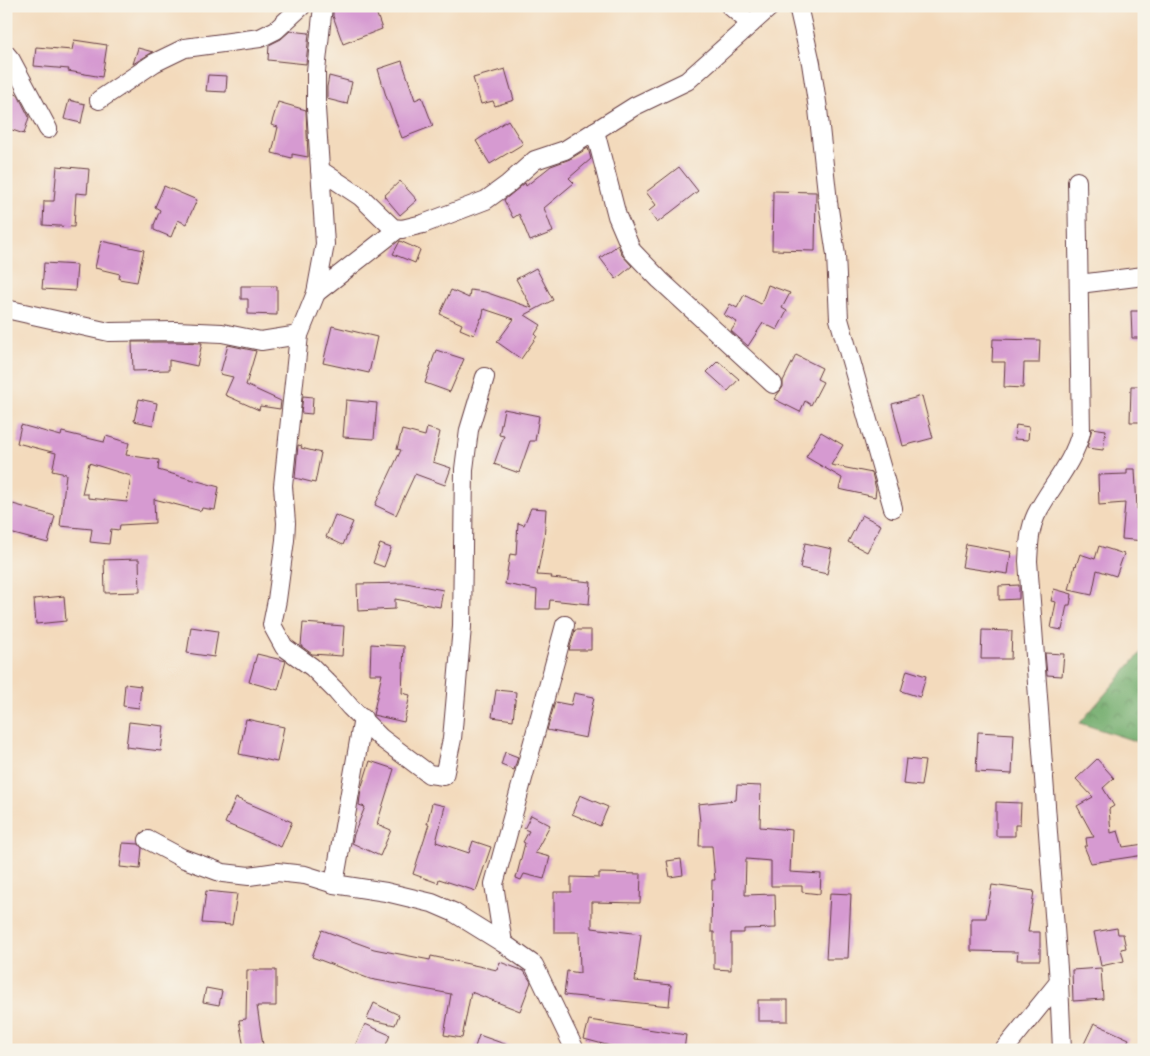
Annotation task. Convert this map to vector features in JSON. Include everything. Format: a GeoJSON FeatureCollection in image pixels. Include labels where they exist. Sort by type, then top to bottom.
{"type":"FeatureCollection","features":[{"type":"Feature","properties":{"kind":"street"},"geometry":{"type":"LineString","coordinates":[[99,100],[154,63],[185,48],[260,38],[276,30],[302,6]]}},
{"type":"Feature","properties":{"kind":"street"},"geometry":{"type":"LineString","coordinates":[[323,6],[316,71],[325,244],[316,293],[299,335],[283,486],[286,523],[277,600],[272,624],[284,647],[312,668],[381,738],[413,764],[429,774],[444,776],[452,739],[462,627],[464,469],[468,430],[485,377]]}},
{"type":"Feature","properties":{"kind":"street"},"geometry":{"type":"LineString","coordinates":[[730,6],[751,24]]}},
{"type":"Feature","properties":{"kind":"street"},"geometry":{"type":"LineString","coordinates":[[316,293],[398,230],[423,224],[486,200],[508,184],[535,160],[565,150],[635,106],[687,81],[771,6]]}},
{"type":"Feature","properties":{"kind":"street"},"geometry":{"type":"LineString","coordinates":[[798,6],[811,62],[818,109],[836,255],[839,319],[893,508]]}},
{"type":"Feature","properties":{"kind":"street"},"geometry":{"type":"LineString","coordinates":[[6,54],[48,129]]}},
{"type":"Feature","properties":{"kind":"street"},"geometry":{"type":"LineString","coordinates":[[594,131],[617,216],[632,251],[773,384]]}},
{"type":"Feature","properties":{"kind":"street"},"geometry":{"type":"LineString","coordinates":[[320,170],[361,197],[390,227],[398,230]]}},
{"type":"Feature","properties":{"kind":"street"},"geometry":{"type":"LineString","coordinates":[[1062,1050],[1059,982],[1028,561],[1029,539],[1036,516],[1072,457],[1081,432],[1077,181]]}},
{"type":"Feature","properties":{"kind":"street"},"geometry":{"type":"LineString","coordinates":[[1079,284],[1144,276]]}},
{"type":"Feature","properties":{"kind":"street"},"geometry":{"type":"LineString","coordinates":[[6,309],[109,332],[176,331],[222,333],[261,341],[299,335]]}},
{"type":"Feature","properties":{"kind":"street"},"geometry":{"type":"LineString","coordinates":[[503,943],[494,884],[565,625]]}},
{"type":"Feature","properties":{"kind":"street"},"geometry":{"type":"LineString","coordinates":[[334,884],[363,718]]}},
{"type":"Feature","properties":{"kind":"street"},"geometry":{"type":"LineString","coordinates":[[148,840],[182,858],[223,873],[249,876],[277,872],[305,876],[334,884],[386,892],[432,902],[453,912],[534,965],[575,1050]]}},
{"type":"Feature","properties":{"kind":"street"},"geometry":{"type":"LineString","coordinates":[[1004,1050],[1059,982]]}},
{"type":"Feature","properties":{"kind":"green space"},"geometry":{"type":"Polygon","coordinates":[[[1144,649],[1144,744],[1080,723],[1144,649]]]}},
{"type":"Feature","properties":{"kind":"building"},"geometry":{"type":"Polygon","coordinates":[[[341,6],[374,6],[382,29],[343,44],[333,16],[333,9],[341,6]]]}},
{"type":"Feature","properties":{"kind":"building"},"geometry":{"type":"Polygon","coordinates":[[[290,31],[309,33],[306,64],[268,60],[269,45],[281,39],[290,31]]]}},
{"type":"Feature","properties":{"kind":"building"},"geometry":{"type":"Polygon","coordinates":[[[74,40],[107,45],[102,77],[68,71],[69,69],[34,66],[36,47],[72,50],[74,40]]]}},
{"type":"Feature","properties":{"kind":"building"},"geometry":{"type":"Polygon","coordinates":[[[138,48],[153,52],[133,64],[138,48]]]}},
{"type":"Feature","properties":{"kind":"building"},"geometry":{"type":"Polygon","coordinates":[[[402,61],[415,100],[422,97],[433,126],[402,138],[378,69],[402,61]]]}},
{"type":"Feature","properties":{"kind":"building"},"geometry":{"type":"Polygon","coordinates":[[[505,69],[514,100],[495,106],[493,101],[481,104],[473,78],[505,69]]]}},
{"type":"Feature","properties":{"kind":"building"},"geometry":{"type":"Polygon","coordinates":[[[208,75],[227,76],[226,92],[206,91],[208,75]]]}},
{"type":"Feature","properties":{"kind":"building"},"geometry":{"type":"Polygon","coordinates":[[[329,76],[352,82],[347,104],[327,99],[329,76]]]}},
{"type":"Feature","properties":{"kind":"building"},"geometry":{"type":"Polygon","coordinates":[[[6,91],[18,95],[29,117],[24,134],[6,128],[6,91]]]}},
{"type":"Feature","properties":{"kind":"building"},"geometry":{"type":"Polygon","coordinates":[[[69,100],[85,104],[81,123],[64,119],[69,100]]]}},
{"type":"Feature","properties":{"kind":"building"},"geometry":{"type":"Polygon","coordinates":[[[278,102],[306,110],[308,157],[292,154],[292,158],[272,153],[278,127],[271,125],[278,102]]]}},
{"type":"Feature","properties":{"kind":"building"},"geometry":{"type":"Polygon","coordinates":[[[508,120],[523,144],[490,164],[476,141],[508,120]]]}},
{"type":"Feature","properties":{"kind":"building"},"geometry":{"type":"Polygon","coordinates":[[[588,148],[591,159],[569,178],[574,183],[544,208],[553,232],[530,241],[519,214],[513,218],[504,200],[525,183],[526,186],[551,166],[570,159],[588,148]]]}},
{"type":"Feature","properties":{"kind":"building"},"geometry":{"type":"Polygon","coordinates":[[[57,166],[89,169],[87,194],[76,193],[74,227],[43,225],[44,201],[54,201],[57,166]]]}},
{"type":"Feature","properties":{"kind":"building"},"geometry":{"type":"Polygon","coordinates":[[[679,167],[698,191],[657,223],[649,211],[656,205],[646,192],[679,167]]]}},
{"type":"Feature","properties":{"kind":"building"},"geometry":{"type":"Polygon","coordinates":[[[400,181],[417,200],[400,215],[384,196],[400,181]]]}},
{"type":"Feature","properties":{"kind":"building"},"geometry":{"type":"Polygon","coordinates":[[[164,186],[197,200],[186,224],[178,220],[171,237],[154,230],[160,210],[155,207],[164,186]]]}},
{"type":"Feature","properties":{"kind":"building"},"geometry":{"type":"Polygon","coordinates":[[[773,191],[816,192],[815,251],[772,250],[773,191]]]}},
{"type":"Feature","properties":{"kind":"building"},"geometry":{"type":"Polygon","coordinates":[[[101,241],[144,250],[137,282],[119,279],[120,274],[95,268],[101,241]]]}},
{"type":"Feature","properties":{"kind":"building"},"geometry":{"type":"Polygon","coordinates":[[[400,241],[420,250],[415,263],[393,254],[400,241]]]}},
{"type":"Feature","properties":{"kind":"building"},"geometry":{"type":"Polygon","coordinates":[[[618,245],[622,255],[632,266],[616,279],[600,258],[618,245]]]}},
{"type":"Feature","properties":{"kind":"building"},"geometry":{"type":"Polygon","coordinates":[[[44,263],[77,265],[75,291],[42,289],[44,263]]]}},
{"type":"Feature","properties":{"kind":"building"},"geometry":{"type":"Polygon","coordinates":[[[536,268],[553,300],[525,315],[541,325],[535,334],[537,336],[521,359],[497,342],[514,319],[484,309],[474,335],[460,329],[462,324],[440,314],[451,290],[469,298],[470,290],[485,292],[532,308],[516,279],[536,268]]]}},
{"type":"Feature","properties":{"kind":"building"},"geometry":{"type":"Polygon","coordinates":[[[768,285],[790,293],[782,308],[787,311],[777,330],[763,323],[748,346],[731,331],[737,322],[724,315],[730,304],[737,308],[744,295],[761,304],[768,285]]]}},
{"type":"Feature","properties":{"kind":"building"},"geometry":{"type":"Polygon","coordinates":[[[241,286],[277,286],[277,315],[248,314],[248,299],[241,299],[241,286]]]}},
{"type":"Feature","properties":{"kind":"building"},"geometry":{"type":"Polygon","coordinates":[[[1131,311],[1144,311],[1144,338],[1132,338],[1131,311]]]}},
{"type":"Feature","properties":{"kind":"building"},"geometry":{"type":"Polygon","coordinates":[[[332,326],[377,337],[369,373],[323,363],[332,326]]]}},
{"type":"Feature","properties":{"kind":"building"},"geometry":{"type":"Polygon","coordinates":[[[993,339],[1040,340],[1039,363],[1024,363],[1023,388],[1004,387],[1005,362],[992,362],[993,339]]]}},
{"type":"Feature","properties":{"kind":"building"},"geometry":{"type":"Polygon","coordinates":[[[132,342],[202,343],[197,366],[169,360],[169,370],[133,371],[132,342]]]}},
{"type":"Feature","properties":{"kind":"building"},"geometry":{"type":"Polygon","coordinates":[[[228,345],[256,351],[246,385],[281,401],[280,409],[260,406],[259,410],[225,395],[233,377],[220,374],[228,345]]]}},
{"type":"Feature","properties":{"kind":"building"},"geometry":{"type":"Polygon","coordinates":[[[436,350],[464,359],[450,392],[425,383],[436,350]]]}},
{"type":"Feature","properties":{"kind":"building"},"geometry":{"type":"Polygon","coordinates":[[[796,355],[822,368],[817,379],[823,382],[811,405],[805,401],[800,412],[774,399],[783,387],[783,381],[796,355]]]}},
{"type":"Feature","properties":{"kind":"building"},"geometry":{"type":"Polygon","coordinates":[[[718,361],[739,379],[728,391],[707,372],[718,361]]]}},
{"type":"Feature","properties":{"kind":"building"},"geometry":{"type":"Polygon","coordinates":[[[1131,386],[1144,386],[1144,422],[1130,422],[1131,386]]]}},
{"type":"Feature","properties":{"kind":"building"},"geometry":{"type":"Polygon","coordinates":[[[303,396],[313,397],[312,414],[301,413],[303,396]]]}},
{"type":"Feature","properties":{"kind":"building"},"geometry":{"type":"Polygon","coordinates":[[[922,396],[933,438],[903,446],[892,404],[922,396]]]}},
{"type":"Feature","properties":{"kind":"building"},"geometry":{"type":"Polygon","coordinates":[[[139,399],[157,403],[153,425],[134,421],[139,399]]]}},
{"type":"Feature","properties":{"kind":"building"},"geometry":{"type":"Polygon","coordinates":[[[346,400],[377,403],[374,439],[343,437],[346,400]]]}},
{"type":"Feature","properties":{"kind":"building"},"geometry":{"type":"Polygon","coordinates":[[[504,409],[539,416],[535,441],[530,441],[519,473],[494,464],[504,436],[499,435],[504,409]]]}},
{"type":"Feature","properties":{"kind":"building"},"geometry":{"type":"Polygon","coordinates":[[[21,425],[61,436],[62,432],[104,442],[106,436],[129,443],[126,455],[159,460],[158,470],[219,487],[215,510],[202,508],[201,511],[154,499],[155,523],[120,525],[119,530],[111,529],[109,544],[90,542],[92,529],[60,526],[66,474],[52,471],[56,453],[17,443],[21,425]],[[89,463],[82,494],[88,494],[88,498],[127,502],[131,476],[89,463]]]}},
{"type":"Feature","properties":{"kind":"building"},"geometry":{"type":"Polygon","coordinates":[[[1016,425],[1029,427],[1028,440],[1014,439],[1016,425]]]}},
{"type":"Feature","properties":{"kind":"building"},"geometry":{"type":"Polygon","coordinates":[[[427,428],[440,432],[433,462],[451,468],[445,485],[415,474],[396,515],[375,505],[401,450],[397,449],[402,430],[425,436],[427,428]]]}},
{"type":"Feature","properties":{"kind":"building"},"geometry":{"type":"Polygon","coordinates":[[[1092,428],[1106,430],[1103,450],[1087,448],[1092,428]]]}},
{"type":"Feature","properties":{"kind":"building"},"geometry":{"type":"Polygon","coordinates":[[[821,432],[843,445],[831,465],[872,473],[876,489],[875,497],[839,489],[842,478],[806,457],[821,432]]]}},
{"type":"Feature","properties":{"kind":"building"},"geometry":{"type":"Polygon","coordinates":[[[298,445],[302,446],[301,448],[321,453],[315,483],[295,478],[298,445]]]}},
{"type":"Feature","properties":{"kind":"building"},"geometry":{"type":"Polygon","coordinates":[[[1127,469],[1135,469],[1137,509],[1144,510],[1144,541],[1122,539],[1125,503],[1099,505],[1098,475],[1127,474],[1127,469]]]}},
{"type":"Feature","properties":{"kind":"building"},"geometry":{"type":"Polygon","coordinates":[[[13,504],[55,516],[48,543],[6,532],[13,504]]]}},
{"type":"Feature","properties":{"kind":"building"},"geometry":{"type":"Polygon","coordinates":[[[531,508],[546,509],[544,540],[537,575],[591,582],[589,604],[550,600],[549,609],[536,609],[537,590],[505,584],[510,554],[516,555],[518,523],[524,525],[531,508]]]}},
{"type":"Feature","properties":{"kind":"building"},"geometry":{"type":"Polygon","coordinates":[[[335,515],[353,522],[343,545],[326,537],[335,515]]]}},
{"type":"Feature","properties":{"kind":"building"},"geometry":{"type":"Polygon","coordinates":[[[862,515],[881,525],[867,552],[848,542],[862,515]]]}},
{"type":"Feature","properties":{"kind":"building"},"geometry":{"type":"Polygon","coordinates":[[[805,543],[832,549],[827,574],[800,568],[805,543]]]}},
{"type":"Feature","properties":{"kind":"building"},"geometry":{"type":"Polygon","coordinates":[[[380,544],[391,548],[384,567],[373,563],[380,544]]]}},
{"type":"Feature","properties":{"kind":"building"},"geometry":{"type":"Polygon","coordinates":[[[966,544],[1011,552],[1008,574],[962,567],[966,544]]]}},
{"type":"Feature","properties":{"kind":"building"},"geometry":{"type":"Polygon","coordinates":[[[1099,546],[1124,554],[1116,576],[1097,570],[1092,595],[1069,590],[1075,565],[1080,554],[1095,559],[1099,546]]]}},
{"type":"Feature","properties":{"kind":"building"},"geometry":{"type":"Polygon","coordinates":[[[139,559],[140,592],[105,593],[104,560],[139,559]]]}},
{"type":"Feature","properties":{"kind":"building"},"geometry":{"type":"Polygon","coordinates":[[[406,583],[443,590],[440,607],[395,599],[395,609],[358,611],[357,584],[406,583]]]}},
{"type":"Feature","properties":{"kind":"building"},"geometry":{"type":"Polygon","coordinates":[[[1019,585],[1019,599],[999,600],[999,586],[1019,585]]]}},
{"type":"Feature","properties":{"kind":"building"},"geometry":{"type":"Polygon","coordinates":[[[1054,589],[1072,594],[1070,605],[1067,605],[1062,630],[1051,628],[1056,602],[1051,601],[1054,589]]]}},
{"type":"Feature","properties":{"kind":"building"},"geometry":{"type":"Polygon","coordinates":[[[64,596],[66,621],[36,624],[34,599],[64,596]]]}},
{"type":"Feature","properties":{"kind":"building"},"geometry":{"type":"Polygon","coordinates":[[[303,623],[344,626],[342,656],[312,654],[301,646],[303,623]]]}},
{"type":"Feature","properties":{"kind":"building"},"geometry":{"type":"Polygon","coordinates":[[[191,627],[218,631],[214,657],[187,653],[191,627]]]}},
{"type":"Feature","properties":{"kind":"building"},"geometry":{"type":"Polygon","coordinates":[[[575,630],[591,630],[591,650],[569,650],[575,630]]]}},
{"type":"Feature","properties":{"kind":"building"},"geometry":{"type":"Polygon","coordinates":[[[982,630],[1012,631],[1011,659],[981,659],[982,630]]]}},
{"type":"Feature","properties":{"kind":"building"},"geometry":{"type":"Polygon","coordinates":[[[371,644],[404,646],[402,693],[410,695],[404,722],[373,715],[382,674],[370,674],[371,644]]]}},
{"type":"Feature","properties":{"kind":"building"},"geometry":{"type":"Polygon","coordinates":[[[1045,653],[1064,654],[1062,676],[1047,675],[1045,653]]]}},
{"type":"Feature","properties":{"kind":"building"},"geometry":{"type":"Polygon","coordinates":[[[257,654],[286,661],[278,690],[249,682],[257,654]]]}},
{"type":"Feature","properties":{"kind":"building"},"geometry":{"type":"Polygon","coordinates":[[[907,670],[926,676],[920,697],[901,691],[907,670]]]}},
{"type":"Feature","properties":{"kind":"building"},"geometry":{"type":"Polygon","coordinates":[[[125,684],[141,686],[139,708],[123,706],[125,684]]]}},
{"type":"Feature","properties":{"kind":"building"},"geometry":{"type":"Polygon","coordinates":[[[496,690],[516,692],[513,720],[492,717],[496,690]]]}},
{"type":"Feature","properties":{"kind":"building"},"geometry":{"type":"Polygon","coordinates":[[[574,693],[594,697],[586,738],[547,730],[555,702],[571,705],[574,693]]]}},
{"type":"Feature","properties":{"kind":"building"},"geometry":{"type":"Polygon","coordinates":[[[246,719],[284,727],[277,762],[239,754],[246,719]]]}},
{"type":"Feature","properties":{"kind":"building"},"geometry":{"type":"Polygon","coordinates":[[[129,722],[164,726],[161,751],[126,747],[129,722]]]}},
{"type":"Feature","properties":{"kind":"building"},"geometry":{"type":"Polygon","coordinates":[[[978,732],[1014,734],[1012,774],[976,772],[978,732]]]}},
{"type":"Feature","properties":{"kind":"building"},"geometry":{"type":"Polygon","coordinates":[[[505,752],[518,757],[514,770],[501,765],[505,752]]]}},
{"type":"Feature","properties":{"kind":"building"},"geometry":{"type":"Polygon","coordinates":[[[906,759],[925,761],[921,786],[903,784],[906,759]]]}},
{"type":"Feature","properties":{"kind":"building"},"geometry":{"type":"Polygon","coordinates":[[[1097,759],[1114,778],[1103,788],[1114,806],[1109,809],[1111,833],[1118,831],[1123,847],[1144,844],[1144,855],[1091,863],[1084,846],[1087,846],[1086,838],[1094,837],[1077,806],[1093,797],[1076,779],[1097,759]]]}},
{"type":"Feature","properties":{"kind":"building"},"geometry":{"type":"Polygon","coordinates":[[[370,761],[394,769],[377,824],[391,830],[380,856],[352,843],[365,807],[359,805],[361,789],[370,761]]]}},
{"type":"Feature","properties":{"kind":"building"},"geometry":{"type":"Polygon","coordinates":[[[737,785],[761,786],[760,827],[792,830],[790,872],[821,874],[820,894],[802,892],[802,886],[771,886],[771,861],[746,859],[745,895],[775,894],[776,928],[744,929],[744,933],[731,933],[731,970],[714,969],[714,932],[711,932],[712,880],[715,880],[712,846],[699,846],[700,822],[698,804],[736,800],[737,785]]]}},
{"type":"Feature","properties":{"kind":"building"},"geometry":{"type":"Polygon","coordinates":[[[580,795],[608,807],[600,826],[572,814],[580,795]]]}},
{"type":"Feature","properties":{"kind":"building"},"geometry":{"type":"Polygon","coordinates":[[[236,798],[292,822],[281,847],[225,823],[236,798]]]}},
{"type":"Feature","properties":{"kind":"building"},"geometry":{"type":"Polygon","coordinates":[[[996,802],[1021,803],[1020,825],[1015,825],[1015,836],[996,836],[996,802]]]}},
{"type":"Feature","properties":{"kind":"building"},"geometry":{"type":"Polygon","coordinates":[[[432,803],[445,806],[436,842],[469,853],[473,841],[491,847],[476,891],[439,879],[438,883],[413,874],[429,824],[427,824],[432,803]]]}},
{"type":"Feature","properties":{"kind":"building"},"geometry":{"type":"Polygon","coordinates":[[[531,815],[550,825],[535,853],[550,857],[544,879],[524,874],[521,880],[516,878],[525,843],[523,842],[529,831],[524,829],[531,815]]]}},
{"type":"Feature","properties":{"kind":"building"},"geometry":{"type":"Polygon","coordinates":[[[123,843],[139,844],[142,848],[140,869],[120,867],[123,843]]]}},
{"type":"Feature","properties":{"kind":"building"},"geometry":{"type":"Polygon","coordinates":[[[681,859],[683,875],[670,877],[667,861],[681,859]]]}},
{"type":"Feature","properties":{"kind":"building"},"geometry":{"type":"Polygon","coordinates":[[[599,873],[641,874],[640,903],[592,902],[592,928],[641,934],[635,981],[671,985],[669,1006],[564,995],[567,971],[580,973],[579,932],[554,932],[554,892],[571,892],[571,877],[599,878],[599,873]]]}},
{"type":"Feature","properties":{"kind":"building"},"geometry":{"type":"Polygon","coordinates":[[[992,885],[1034,891],[1028,932],[1040,932],[1040,960],[1017,960],[1018,952],[971,951],[971,918],[986,918],[992,885]]]}},
{"type":"Feature","properties":{"kind":"building"},"geometry":{"type":"Polygon","coordinates":[[[206,891],[237,894],[232,925],[202,923],[206,891]]]}},
{"type":"Feature","properties":{"kind":"building"},"geometry":{"type":"Polygon","coordinates":[[[830,893],[851,894],[848,958],[826,959],[830,893]]]}},
{"type":"Feature","properties":{"kind":"building"},"geometry":{"type":"Polygon","coordinates":[[[1117,928],[1118,934],[1123,934],[1126,948],[1121,949],[1124,961],[1101,966],[1094,932],[1117,928]]]}},
{"type":"Feature","properties":{"kind":"building"},"geometry":{"type":"Polygon","coordinates":[[[322,930],[374,949],[430,960],[431,956],[497,970],[500,962],[524,971],[531,982],[520,1011],[471,992],[462,1038],[444,1035],[451,994],[370,979],[312,957],[322,930]]]}},
{"type":"Feature","properties":{"kind":"building"},"geometry":{"type":"Polygon","coordinates":[[[1101,968],[1103,999],[1073,1001],[1072,970],[1101,968]]]}},
{"type":"Feature","properties":{"kind":"building"},"geometry":{"type":"Polygon","coordinates":[[[247,970],[276,970],[276,1006],[257,1006],[263,1045],[244,1048],[239,1020],[246,1019],[247,970]]]}},
{"type":"Feature","properties":{"kind":"building"},"geometry":{"type":"Polygon","coordinates":[[[206,988],[222,991],[219,1005],[203,1002],[206,988]]]}},
{"type":"Feature","properties":{"kind":"building"},"geometry":{"type":"Polygon","coordinates":[[[758,1000],[788,1000],[788,1021],[758,1021],[758,1000]]]}},
{"type":"Feature","properties":{"kind":"building"},"geometry":{"type":"Polygon","coordinates":[[[374,1003],[399,1015],[395,1025],[367,1019],[374,1003]]]}},
{"type":"Feature","properties":{"kind":"building"},"geometry":{"type":"Polygon","coordinates":[[[589,1020],[686,1035],[684,1050],[614,1050],[614,1047],[584,1039],[589,1020]]]}},
{"type":"Feature","properties":{"kind":"building"},"geometry":{"type":"Polygon","coordinates":[[[1094,1023],[1129,1039],[1123,1050],[1096,1050],[1084,1044],[1094,1023]]]}},
{"type":"Feature","properties":{"kind":"building"},"geometry":{"type":"Polygon","coordinates":[[[365,1024],[390,1035],[384,1050],[353,1050],[365,1024]]]}},
{"type":"Feature","properties":{"kind":"building"},"geometry":{"type":"Polygon","coordinates":[[[479,1035],[516,1048],[516,1050],[474,1050],[479,1035]]]}}]}
